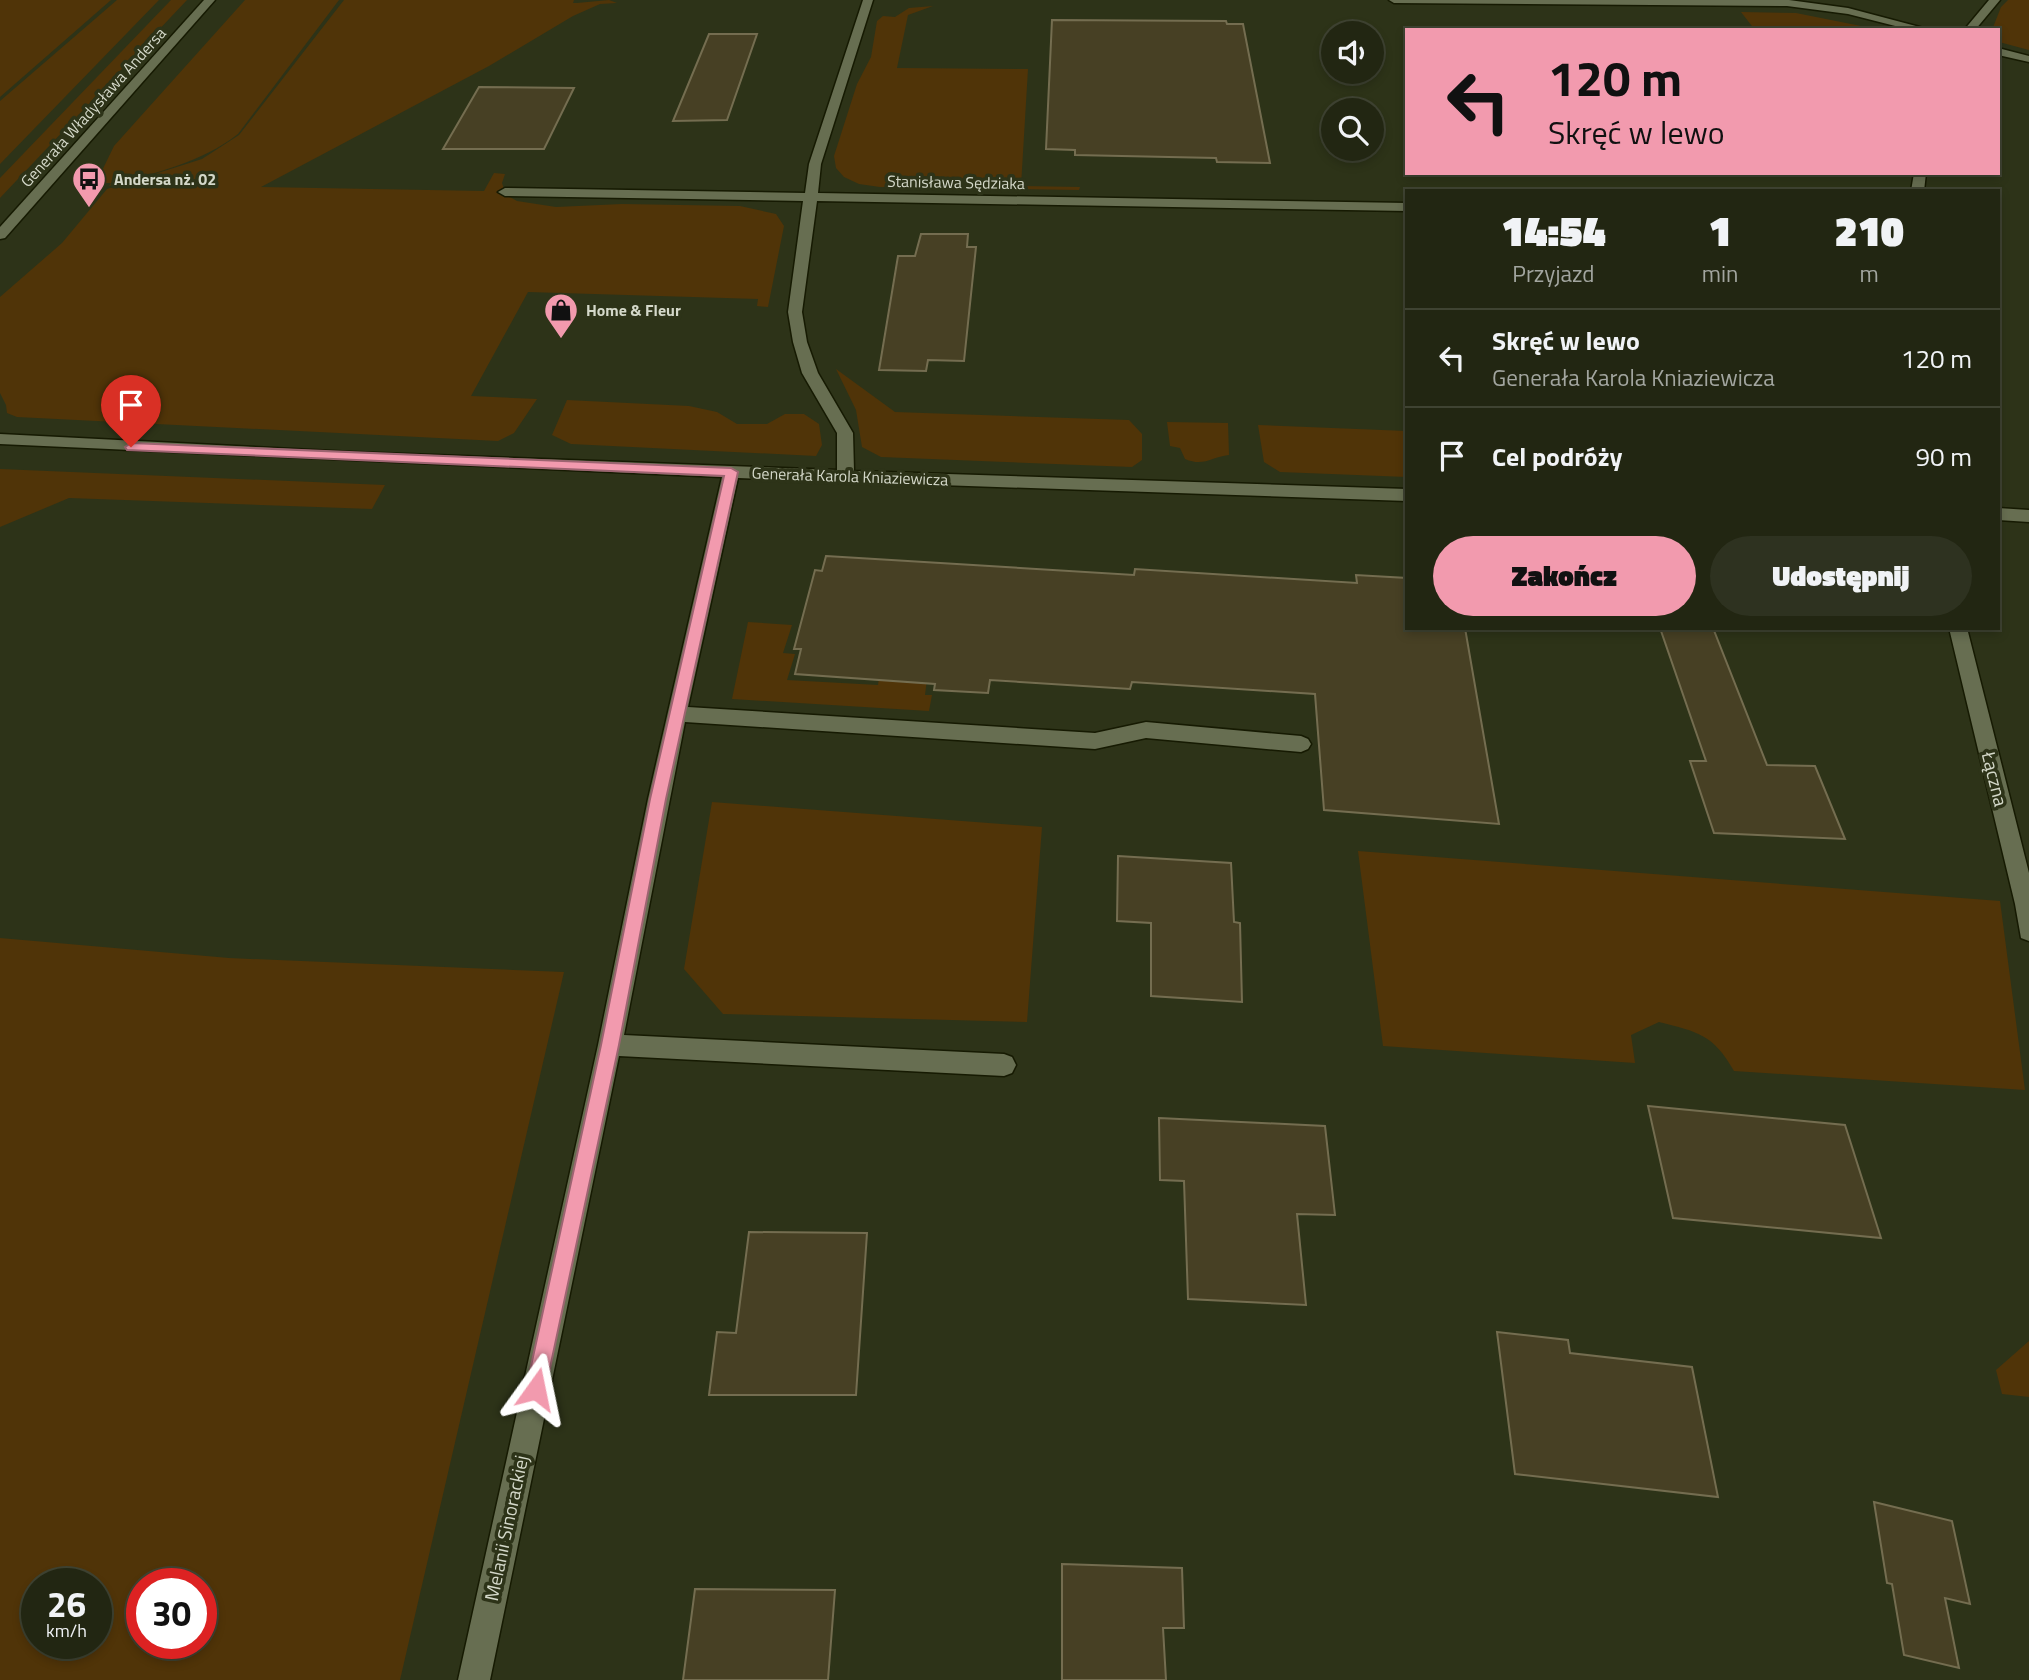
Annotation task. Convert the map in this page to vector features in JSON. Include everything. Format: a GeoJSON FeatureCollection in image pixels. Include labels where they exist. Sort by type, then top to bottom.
{"type":"FeatureCollection","features":[{"type":"Feature","properties":{"kind":"street","name":"Generała Władysława Andersa"},"geometry":{"type":"LineString","coordinates":[[0,234],[210,0]]}},
{"type":"Feature","properties":{"kind":"street"},"geometry":{"type":"LineString","coordinates":[[845,476],[845,433],[810,373],[796,327],[796,300],[815,164],[868,0]]}},
{"type":"Feature","properties":{"kind":"street"},"geometry":{"type":"LineString","coordinates":[[1394,0],[1807,5],[1916,28]]}},
{"type":"Feature","properties":{"kind":"street"},"geometry":{"type":"LineString","coordinates":[[1971,28],[1995,0]]}},
{"type":"Feature","properties":{"kind":"street"},"geometry":{"type":"LineString","coordinates":[[2000,52],[2029,59]]}},
{"type":"Feature","properties":{"kind":"street","name":"Stanisława Sędziaka"},"geometry":{"type":"LineString","coordinates":[[505,192],[1405,207]]}},
{"type":"Feature","properties":{"kind":"street","name":"Generała Karola Kniaziewicza"},"geometry":{"type":"LineString","coordinates":[[0,439],[212,452],[1405,495]]}},
{"type":"Feature","properties":{"kind":"street","name":"Melanii Sinorackiej"},"geometry":{"type":"LineString","coordinates":[[474,1680],[610,1045],[658,799],[731,472]]}},
{"type":"Feature","properties":{"kind":"street"},"geometry":{"type":"LineString","coordinates":[[2000,514],[2029,516]]}},
{"type":"Feature","properties":{"kind":"street","name":"Łączna"},"geometry":{"type":"LineString","coordinates":[[1958,630],[2026,904],[2029,931]]}},
{"type":"Feature","properties":{"kind":"street"},"geometry":{"type":"LineString","coordinates":[[678,714],[1096,741],[1146,730],[1301,744]]}},
{"type":"Feature","properties":{"kind":"street"},"geometry":{"type":"LineString","coordinates":[[610,1045],[1004,1065]]}},
{"type":"Feature","properties":{"kind":"shaded area"},"geometry":{"type":"Polygon","coordinates":[[[0,0],[111,0],[0,97],[0,0]]]}},
{"type":"Feature","properties":{"kind":"shaded area"},"geometry":{"type":"Polygon","coordinates":[[[117,0],[159,0],[0,164],[0,101],[117,0]]]}},
{"type":"Feature","properties":{"kind":"shaded area"},"geometry":{"type":"Polygon","coordinates":[[[171,0],[187,0],[0,198],[0,178],[171,0]]]}},
{"type":"Feature","properties":{"kind":"shaded area"},"geometry":{"type":"Polygon","coordinates":[[[245,0],[339,0],[238,134],[209,153],[176,166],[109,186],[111,183],[96,183],[114,146],[245,0]]]}},
{"type":"Feature","properties":{"kind":"shaded area"},"geometry":{"type":"Polygon","coordinates":[[[344,0],[574,0],[573,3],[577,3],[609,0],[617,3],[600,4],[573,16],[489,66],[261,187],[484,191],[494,173],[505,174],[502,183],[506,195],[517,201],[556,207],[622,204],[740,206],[776,214],[784,226],[768,307],[757,306],[758,299],[528,292],[471,396],[537,399],[514,433],[498,441],[17,417],[7,413],[0,393],[0,297],[62,243],[107,189],[202,159],[239,135],[344,0]]]}},
{"type":"Feature","properties":{"kind":"shaded area"},"geometry":{"type":"Polygon","coordinates":[[[2008,0],[2029,0],[2029,50],[2000,42],[2000,28],[1993,28],[2001,7],[2008,0]]]}},
{"type":"Feature","properties":{"kind":"shaded area"},"geometry":{"type":"Polygon","coordinates":[[[933,6],[908,15],[897,68],[1028,69],[1021,186],[1080,187],[1079,190],[880,187],[859,184],[844,177],[836,168],[834,156],[857,84],[871,57],[877,21],[883,16],[895,17],[909,8],[933,6]]]}},
{"type":"Feature","properties":{"kind":"shaded area"},"geometry":{"type":"Polygon","coordinates":[[[1741,12],[1796,13],[1871,28],[1753,28],[1741,12]]]}},
{"type":"Feature","properties":{"kind":"shaded area"},"geometry":{"type":"Polygon","coordinates":[[[836,369],[895,412],[1129,420],[1142,434],[1142,460],[1132,467],[881,457],[862,447],[856,410],[836,369]]]}},
{"type":"Feature","properties":{"kind":"shaded area"},"geometry":{"type":"Polygon","coordinates":[[[567,400],[689,406],[717,412],[737,424],[767,424],[785,414],[804,414],[819,424],[822,445],[816,456],[571,444],[552,435],[567,400]]]}},
{"type":"Feature","properties":{"kind":"shaded area"},"geometry":{"type":"Polygon","coordinates":[[[1167,422],[1228,423],[1229,455],[1203,462],[1185,459],[1180,448],[1170,446],[1167,422]]]}},
{"type":"Feature","properties":{"kind":"shaded area"},"geometry":{"type":"Polygon","coordinates":[[[1258,425],[1405,431],[1405,477],[1280,472],[1264,462],[1258,425]]]}},
{"type":"Feature","properties":{"kind":"shaded area"},"geometry":{"type":"Polygon","coordinates":[[[0,469],[385,485],[372,509],[69,498],[0,527],[0,469]]]}},
{"type":"Feature","properties":{"kind":"shaded area"},"geometry":{"type":"Polygon","coordinates":[[[748,622],[792,625],[783,653],[795,654],[787,680],[878,685],[879,678],[927,679],[925,695],[932,695],[929,711],[732,699],[748,622]]]}},
{"type":"Feature","properties":{"kind":"shaded area"},"geometry":{"type":"Polygon","coordinates":[[[712,802],[1042,827],[1027,1022],[723,1014],[684,969],[712,802]]]}},
{"type":"Feature","properties":{"kind":"shaded area"},"geometry":{"type":"Polygon","coordinates":[[[1358,851],[2000,901],[2025,1090],[1734,1071],[1719,1049],[1703,1036],[1659,1022],[1631,1035],[1635,1063],[1383,1046],[1358,851]]]}},
{"type":"Feature","properties":{"kind":"shaded area"},"geometry":{"type":"Polygon","coordinates":[[[0,938],[229,958],[564,972],[400,1680],[0,1680],[0,938]]]}},
{"type":"Feature","properties":{"kind":"shaded area"},"geometry":{"type":"Polygon","coordinates":[[[2029,1341],[2029,1397],[2002,1394],[1996,1370],[2029,1341]]]}},
{"type":"Feature","properties":{"kind":"building"},"geometry":{"type":"Polygon","coordinates":[[[1052,20],[1226,21],[1227,24],[1243,24],[1270,163],[1217,162],[1216,158],[1075,155],[1075,150],[1046,149],[1052,20]]]}},
{"type":"Feature","properties":{"kind":"building"},"geometry":{"type":"Polygon","coordinates":[[[709,34],[757,34],[727,120],[673,121],[709,34]]]}},
{"type":"Feature","properties":{"kind":"building"},"geometry":{"type":"Polygon","coordinates":[[[479,87],[574,88],[544,149],[443,149],[479,87]]]}},
{"type":"Feature","properties":{"kind":"building"},"geometry":{"type":"Polygon","coordinates":[[[921,234],[968,234],[967,247],[976,247],[964,361],[928,360],[926,371],[879,370],[898,256],[915,256],[921,234]]]}},
{"type":"Feature","properties":{"kind":"building"},"geometry":{"type":"Polygon","coordinates":[[[826,556],[1134,575],[1135,569],[1357,583],[1356,575],[1405,578],[1405,630],[1465,630],[1499,824],[1324,810],[1315,694],[1132,682],[1130,689],[990,680],[988,693],[934,690],[935,684],[795,674],[801,649],[794,649],[815,570],[822,571],[826,556]]]}},
{"type":"Feature","properties":{"kind":"building"},"geometry":{"type":"Polygon","coordinates":[[[1661,630],[1714,630],[1767,765],[1815,766],[1845,839],[1714,833],[1690,761],[1706,761],[1661,630]]]}},
{"type":"Feature","properties":{"kind":"building"},"geometry":{"type":"Polygon","coordinates":[[[1118,856],[1231,863],[1234,922],[1240,923],[1242,1002],[1151,996],[1151,923],[1117,921],[1118,856]]]}},
{"type":"Feature","properties":{"kind":"building"},"geometry":{"type":"Polygon","coordinates":[[[1648,1106],[1845,1125],[1881,1238],[1673,1218],[1648,1106]]]}},
{"type":"Feature","properties":{"kind":"building"},"geometry":{"type":"Polygon","coordinates":[[[1159,1118],[1325,1126],[1335,1215],[1297,1214],[1306,1305],[1188,1299],[1184,1181],[1160,1180],[1159,1118]]]}},
{"type":"Feature","properties":{"kind":"building"},"geometry":{"type":"Polygon","coordinates":[[[749,1232],[867,1233],[856,1395],[709,1395],[717,1332],[736,1333],[749,1232]]]}},
{"type":"Feature","properties":{"kind":"building"},"geometry":{"type":"Polygon","coordinates":[[[1497,1332],[1568,1340],[1570,1353],[1692,1367],[1718,1497],[1515,1474],[1497,1332]]]}},
{"type":"Feature","properties":{"kind":"building"},"geometry":{"type":"Polygon","coordinates":[[[1874,1502],[1952,1521],[1970,1604],[1945,1598],[1959,1668],[1904,1655],[1892,1584],[1887,1583],[1874,1502]]]}},
{"type":"Feature","properties":{"kind":"building"},"geometry":{"type":"Polygon","coordinates":[[[1062,1564],[1182,1568],[1184,1628],[1163,1628],[1166,1680],[1062,1680],[1062,1564]]]}},
{"type":"Feature","properties":{"kind":"building"},"geometry":{"type":"Polygon","coordinates":[[[695,1589],[835,1590],[828,1680],[683,1680],[695,1589]]]}},
{"type":"Feature","properties":{"kind":"place","name":"Andersa nż. 02"},"geometry":{"type":"Point","coordinates":[89,209]}},
{"type":"Feature","properties":{"kind":"place","name":"Home & Fleur"},"geometry":{"type":"Point","coordinates":[561,340]}},
{"type":"Feature","properties":{"kind":"route"},"geometry":{"type":"LineString","coordinates":[[131,447],[731,472],[658,799],[610,1045],[536,1389]]}}]}
